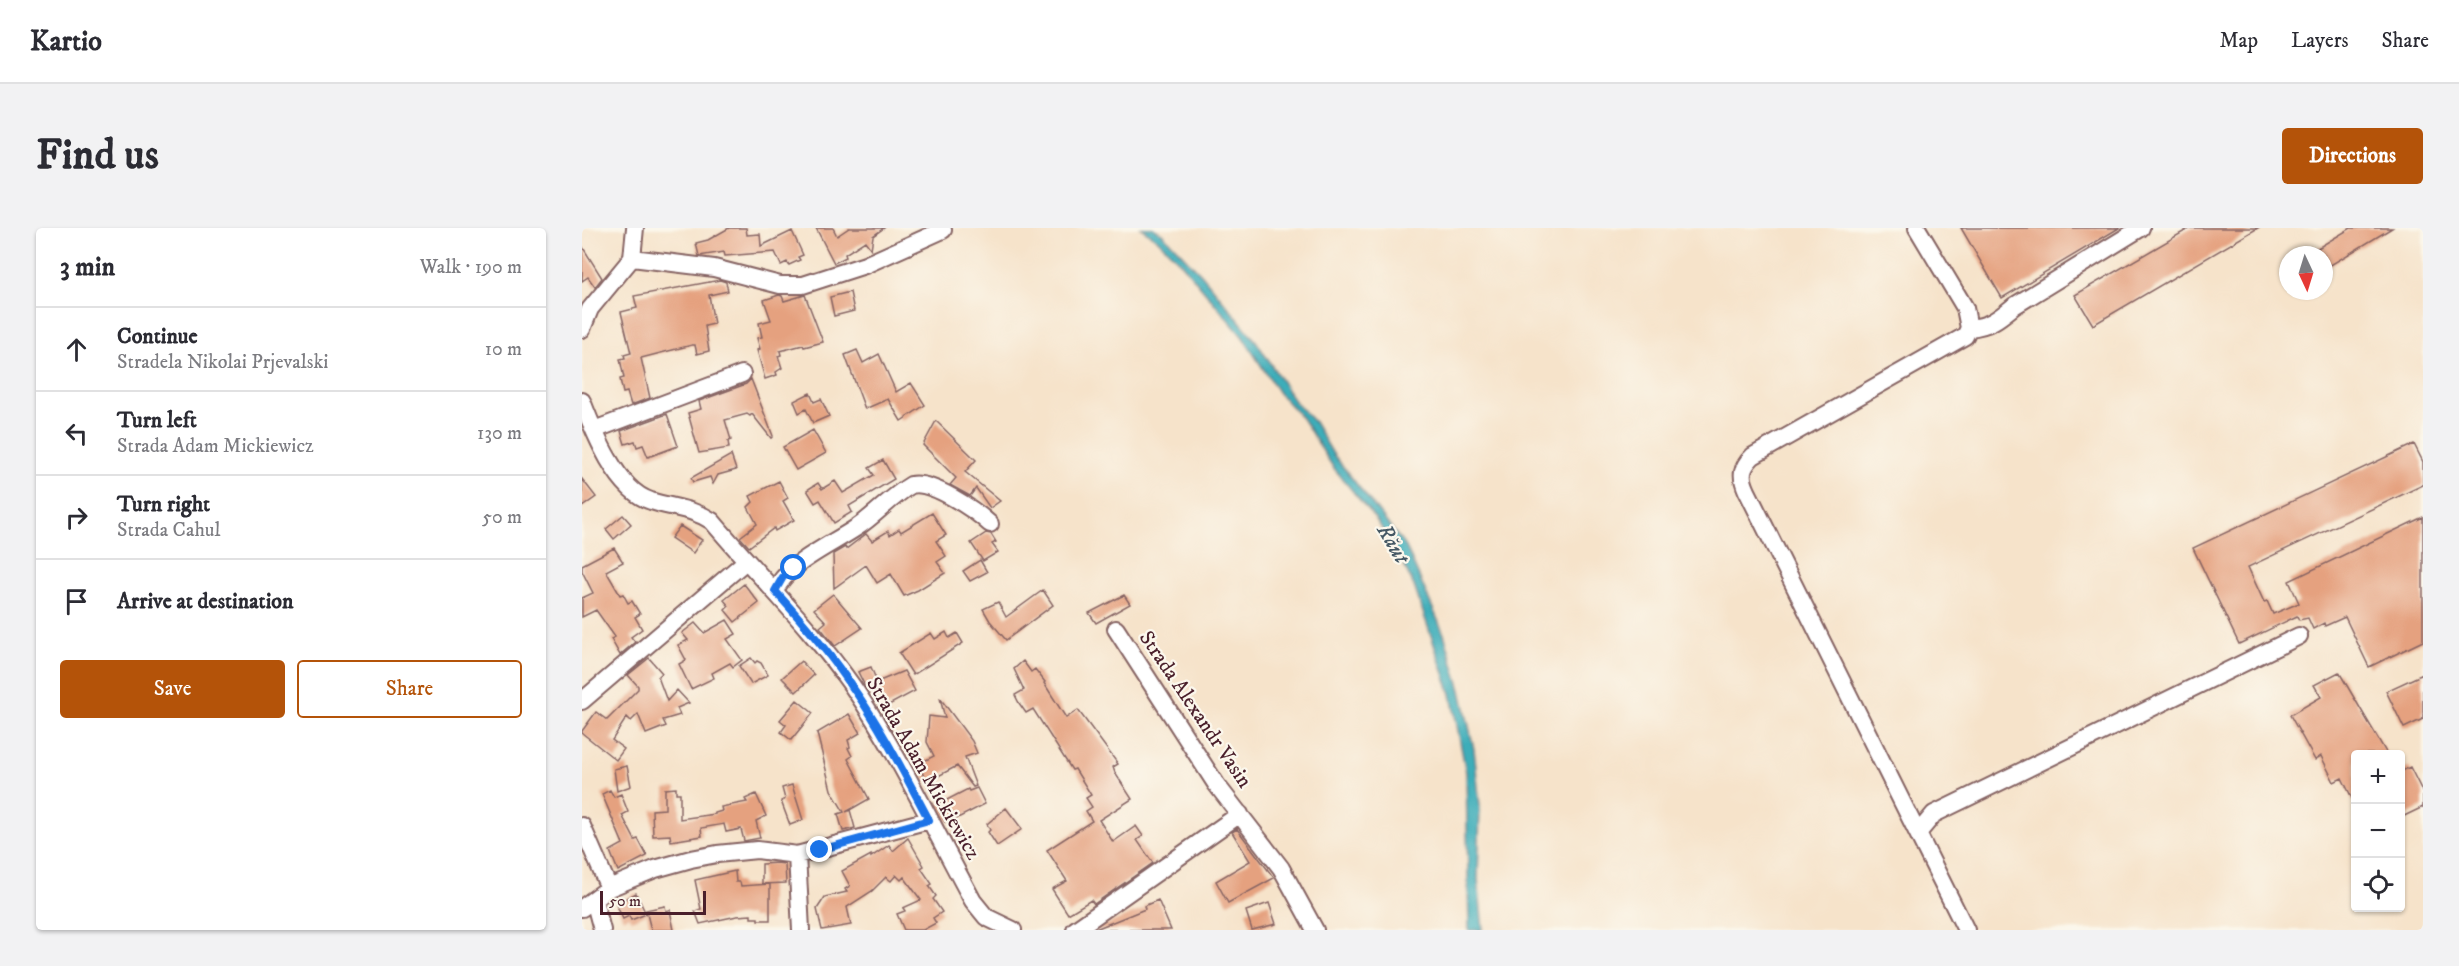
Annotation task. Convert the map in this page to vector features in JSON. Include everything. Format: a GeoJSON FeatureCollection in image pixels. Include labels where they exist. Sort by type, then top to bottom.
{"type":"FeatureCollection","features":[{"type":"Feature","properties":{"kind":"street"},"geometry":{"type":"LineString","coordinates":[[582,329],[590,309],[632,258],[635,228]]}},
{"type":"Feature","properties":{"kind":"street"},"geometry":{"type":"LineString","coordinates":[[1917,228],[1965,308],[1969,328],[1965,336],[1753,456],[1744,465],[1742,474],[1747,491],[1966,930]]}},
{"type":"Feature","properties":{"kind":"street"},"geometry":{"type":"LineString","coordinates":[[1969,328],[1984,327],[1999,319],[2014,306],[2141,228]]}},
{"type":"Feature","properties":{"kind":"street"},"geometry":{"type":"LineString","coordinates":[[632,258],[714,268],[780,285],[803,285],[866,265],[943,230]]}},
{"type":"Feature","properties":{"kind":"street"},"geometry":{"type":"LineString","coordinates":[[594,430],[742,374]]}},
{"type":"Feature","properties":{"kind":"street","name":"Strada Adam Mickiewicz"},"geometry":{"type":"LineString","coordinates":[[582,401],[594,430],[629,489],[651,502],[698,512],[712,521],[818,641],[854,688],[893,753],[973,901],[986,917],[1013,930]]}},
{"type":"Feature","properties":{"kind":"street"},"geometry":{"type":"LineString","coordinates":[[775,591],[783,577],[794,568],[847,535],[911,485],[923,484],[939,491],[990,524]]}},
{"type":"Feature","properties":{"kind":"street"},"geometry":{"type":"LineString","coordinates":[[582,701],[746,561]]}},
{"type":"Feature","properties":{"kind":"street","name":"Strada Alexandr Vasin"},"geometry":{"type":"LineString","coordinates":[[1116,629],[1216,784],[1281,868],[1315,930]]}},
{"type":"Feature","properties":{"kind":"street"},"geometry":{"type":"LineString","coordinates":[[1918,833],[1934,814],[2299,636]]}},
{"type":"Feature","properties":{"kind":"street","name":"Strada Alexandr Vasin"},"geometry":{"type":"LineString","coordinates":[[1075,930],[1240,814]]}},
{"type":"Feature","properties":{"kind":"street"},"geometry":{"type":"LineString","coordinates":[[602,930],[588,904],[609,888],[655,869],[717,854],[757,850],[797,855],[929,820]]}},
{"type":"Feature","properties":{"kind":"street"},"geometry":{"type":"LineString","coordinates":[[582,826],[609,888]]}},
{"type":"Feature","properties":{"kind":"street"},"geometry":{"type":"LineString","coordinates":[[797,855],[801,930]]}},
{"type":"Feature","properties":{"kind":"water","name":"Răut"},"geometry":{"type":"Polygon","coordinates":[[[1141,228],[1153,228],[1162,233],[1202,275],[1256,341],[1295,402],[1314,422],[1333,454],[1406,547],[1444,634],[1461,690],[1474,749],[1480,806],[1478,879],[1483,930],[1469,930],[1466,773],[1451,694],[1414,586],[1398,553],[1377,521],[1333,467],[1302,418],[1279,393],[1242,336],[1180,262],[1157,239],[1141,228]]]}},
{"type":"Feature","properties":{"kind":"building"},"geometry":{"type":"Polygon","coordinates":[[[729,228],[746,228],[747,235],[760,234],[761,246],[792,231],[803,255],[798,257],[800,260],[789,265],[787,262],[781,265],[775,252],[725,256],[724,252],[699,256],[696,243],[708,240],[729,228]]]}},
{"type":"Feature","properties":{"kind":"building"},"geometry":{"type":"Polygon","coordinates":[[[816,228],[833,228],[837,236],[849,228],[884,228],[873,236],[871,249],[865,241],[845,254],[846,257],[834,263],[816,228]]]}},
{"type":"Feature","properties":{"kind":"building"},"geometry":{"type":"Polygon","coordinates":[[[1961,228],[2119,228],[2002,298],[1961,228]]]}},
{"type":"Feature","properties":{"kind":"building"},"geometry":{"type":"Polygon","coordinates":[[[2190,228],[2258,228],[2093,325],[2075,295],[2190,228]]]}},
{"type":"Feature","properties":{"kind":"building"},"geometry":{"type":"Polygon","coordinates":[[[2351,228],[2392,228],[2333,264],[2333,246],[2321,246],[2351,228]]]}},
{"type":"Feature","properties":{"kind":"building"},"geometry":{"type":"Polygon","coordinates":[[[582,246],[602,278],[595,287],[588,277],[582,281],[582,246]]]}},
{"type":"Feature","properties":{"kind":"building"},"geometry":{"type":"Polygon","coordinates":[[[720,280],[726,282],[728,291],[709,295],[714,324],[705,326],[709,351],[697,354],[695,345],[692,345],[641,358],[650,398],[631,405],[627,392],[623,393],[620,379],[624,378],[620,359],[631,353],[621,312],[637,308],[634,296],[720,280]]]}},
{"type":"Feature","properties":{"kind":"building"},"geometry":{"type":"Polygon","coordinates":[[[850,292],[854,311],[834,316],[830,297],[850,292]]]}},
{"type":"Feature","properties":{"kind":"building"},"geometry":{"type":"Polygon","coordinates":[[[779,295],[784,301],[805,295],[823,342],[780,351],[781,355],[778,356],[782,368],[776,372],[777,375],[765,379],[757,350],[760,349],[757,338],[762,337],[759,323],[771,320],[764,300],[779,295]]]}},
{"type":"Feature","properties":{"kind":"building"},"geometry":{"type":"Polygon","coordinates":[[[857,350],[863,363],[879,354],[896,392],[911,383],[925,405],[901,421],[888,399],[865,409],[845,355],[857,350]]]}},
{"type":"Feature","properties":{"kind":"building"},"geometry":{"type":"Polygon","coordinates":[[[751,379],[773,436],[771,438],[752,414],[750,416],[747,414],[725,420],[731,440],[728,441],[729,448],[699,453],[688,413],[701,409],[699,401],[746,384],[751,379]]]}},
{"type":"Feature","properties":{"kind":"building"},"geometry":{"type":"Polygon","coordinates":[[[810,393],[814,402],[821,399],[829,416],[813,423],[806,409],[799,413],[794,401],[810,393]]]}},
{"type":"Feature","properties":{"kind":"building"},"geometry":{"type":"Polygon","coordinates":[[[667,414],[678,446],[648,457],[643,445],[637,447],[635,441],[625,444],[621,431],[667,414]]]}},
{"type":"Feature","properties":{"kind":"building"},"geometry":{"type":"Polygon","coordinates":[[[936,421],[976,460],[965,472],[1000,501],[990,508],[976,488],[970,496],[950,485],[956,478],[923,445],[936,421]]]}},
{"type":"Feature","properties":{"kind":"building"},"geometry":{"type":"Polygon","coordinates":[[[813,430],[826,453],[796,470],[783,447],[813,430]]]}},
{"type":"Feature","properties":{"kind":"building"},"geometry":{"type":"Polygon","coordinates":[[[2414,444],[2423,462],[2423,485],[2248,567],[2264,602],[2267,601],[2273,614],[2299,603],[2289,581],[2423,517],[2423,641],[2369,667],[2345,617],[2313,629],[2308,618],[2299,620],[2297,616],[2239,644],[2193,548],[2414,444]]]}},
{"type":"Feature","properties":{"kind":"building"},"geometry":{"type":"Polygon","coordinates":[[[731,455],[736,470],[718,475],[713,484],[710,477],[693,482],[691,478],[731,455]]]}},
{"type":"Feature","properties":{"kind":"building"},"geometry":{"type":"Polygon","coordinates":[[[883,460],[894,479],[849,506],[852,512],[834,523],[820,500],[815,503],[807,490],[818,483],[822,489],[835,481],[843,493],[874,475],[869,468],[883,460]]]}},
{"type":"Feature","properties":{"kind":"building"},"geometry":{"type":"Polygon","coordinates":[[[582,479],[596,497],[582,507],[582,479]]]}},
{"type":"Feature","properties":{"kind":"building"},"geometry":{"type":"Polygon","coordinates":[[[779,481],[788,498],[783,501],[794,520],[775,531],[774,528],[749,547],[740,537],[757,524],[748,507],[753,502],[750,496],[779,481]]]}},
{"type":"Feature","properties":{"kind":"building"},"geometry":{"type":"Polygon","coordinates":[[[932,513],[946,535],[936,541],[946,556],[937,562],[945,573],[904,596],[891,574],[877,583],[866,565],[834,588],[833,554],[845,547],[846,549],[866,534],[872,541],[888,531],[890,535],[899,529],[901,532],[932,513]]]}},
{"type":"Feature","properties":{"kind":"building"},"geometry":{"type":"Polygon","coordinates":[[[623,515],[631,524],[614,539],[606,529],[623,515]]]}},
{"type":"Feature","properties":{"kind":"building"},"geometry":{"type":"Polygon","coordinates":[[[680,526],[702,540],[693,553],[671,538],[680,526]]]}},
{"type":"Feature","properties":{"kind":"building"},"geometry":{"type":"Polygon","coordinates":[[[986,533],[991,534],[996,542],[992,544],[998,552],[983,561],[971,543],[986,533]]]}},
{"type":"Feature","properties":{"kind":"building"},"geometry":{"type":"Polygon","coordinates":[[[614,548],[623,562],[606,571],[620,595],[623,594],[628,603],[632,601],[640,614],[635,617],[642,629],[631,637],[635,642],[620,655],[611,639],[615,637],[596,610],[582,617],[582,598],[593,593],[582,571],[582,565],[614,548]]]}},
{"type":"Feature","properties":{"kind":"building"},"geometry":{"type":"Polygon","coordinates":[[[980,560],[987,572],[970,581],[963,571],[980,560]]]}},
{"type":"Feature","properties":{"kind":"building"},"geometry":{"type":"Polygon","coordinates":[[[744,584],[759,603],[735,622],[725,610],[729,606],[724,600],[744,584]]]}},
{"type":"Feature","properties":{"kind":"building"},"geometry":{"type":"Polygon","coordinates":[[[1043,590],[1053,605],[1006,640],[983,609],[998,602],[1006,617],[1043,590]]]}},
{"type":"Feature","properties":{"kind":"building"},"geometry":{"type":"Polygon","coordinates":[[[833,594],[862,628],[835,646],[820,627],[826,622],[814,609],[833,594]]]}},
{"type":"Feature","properties":{"kind":"building"},"geometry":{"type":"Polygon","coordinates":[[[1124,595],[1130,604],[1096,623],[1089,613],[1124,595]]]}},
{"type":"Feature","properties":{"kind":"building"},"geometry":{"type":"Polygon","coordinates":[[[727,620],[736,634],[727,639],[742,660],[733,667],[730,663],[712,673],[714,678],[691,689],[679,664],[686,660],[678,645],[688,640],[682,633],[695,623],[704,633],[727,620]]]}},
{"type":"Feature","properties":{"kind":"building"},"geometry":{"type":"Polygon","coordinates":[[[946,632],[949,638],[957,633],[963,643],[913,675],[899,653],[931,633],[935,639],[946,632]]]}},
{"type":"Feature","properties":{"kind":"building"},"geometry":{"type":"Polygon","coordinates":[[[649,658],[662,673],[658,677],[667,701],[677,690],[689,703],[677,708],[680,715],[663,720],[666,726],[646,734],[638,714],[631,721],[627,717],[612,740],[624,749],[616,760],[582,731],[596,712],[607,720],[638,689],[628,675],[649,658]]]}},
{"type":"Feature","properties":{"kind":"building"},"geometry":{"type":"Polygon","coordinates":[[[751,658],[755,663],[757,661],[761,663],[768,675],[751,684],[739,666],[751,658]]]}},
{"type":"Feature","properties":{"kind":"building"},"geometry":{"type":"Polygon","coordinates":[[[801,661],[814,675],[796,692],[782,678],[801,661]]]}},
{"type":"Feature","properties":{"kind":"building"},"geometry":{"type":"Polygon","coordinates":[[[1023,661],[1031,672],[1035,669],[1045,682],[1066,718],[1078,710],[1118,764],[1113,767],[1115,773],[1132,799],[1099,820],[1113,842],[1136,826],[1143,836],[1137,840],[1153,863],[1094,904],[1091,900],[1068,914],[1052,889],[1067,881],[1047,850],[1092,821],[1086,811],[1092,807],[1086,798],[1091,795],[1033,709],[1026,713],[1019,703],[1015,695],[1024,690],[1014,669],[1023,661]]]}},
{"type":"Feature","properties":{"kind":"building"},"geometry":{"type":"Polygon","coordinates":[[[871,667],[877,682],[904,671],[915,691],[887,706],[876,686],[867,690],[858,672],[871,667]]]}},
{"type":"Feature","properties":{"kind":"building"},"geometry":{"type":"Polygon","coordinates":[[[2339,672],[2385,750],[2351,750],[2351,796],[2342,778],[2334,782],[2321,756],[2315,760],[2290,715],[2321,697],[2314,685],[2339,672]]]}},
{"type":"Feature","properties":{"kind":"building"},"geometry":{"type":"Polygon","coordinates":[[[2423,674],[2423,719],[2404,728],[2386,691],[2423,674]]]}},
{"type":"Feature","properties":{"kind":"building"},"geometry":{"type":"Polygon","coordinates":[[[940,698],[972,741],[977,753],[965,757],[976,786],[973,787],[957,766],[927,782],[918,764],[934,756],[927,742],[929,716],[945,718],[940,698]]]}},
{"type":"Feature","properties":{"kind":"building"},"geometry":{"type":"Polygon","coordinates":[[[797,700],[813,713],[791,740],[781,732],[786,725],[780,720],[797,700]]]}},
{"type":"Feature","properties":{"kind":"building"},"geometry":{"type":"Polygon","coordinates":[[[849,714],[860,733],[848,740],[850,747],[848,748],[852,756],[848,759],[869,799],[846,812],[850,810],[855,828],[843,831],[838,814],[844,812],[831,790],[817,733],[849,714]]]}},
{"type":"Feature","properties":{"kind":"building"},"geometry":{"type":"Polygon","coordinates":[[[627,766],[631,786],[617,791],[614,769],[627,766]]]}},
{"type":"Feature","properties":{"kind":"building"},"geometry":{"type":"Polygon","coordinates":[[[2410,767],[2423,793],[2423,807],[2405,816],[2405,804],[2405,770],[2410,767]]]}},
{"type":"Feature","properties":{"kind":"building"},"geometry":{"type":"Polygon","coordinates":[[[792,785],[803,820],[790,825],[781,801],[785,799],[782,788],[792,785]]]}},
{"type":"Feature","properties":{"kind":"building"},"geometry":{"type":"Polygon","coordinates":[[[676,788],[676,793],[680,793],[680,819],[715,814],[722,811],[721,807],[747,802],[745,799],[756,794],[766,816],[756,821],[760,838],[744,841],[741,829],[726,832],[724,824],[701,828],[702,836],[671,841],[670,835],[653,836],[652,810],[665,809],[665,789],[676,788]]]}},
{"type":"Feature","properties":{"kind":"building"},"geometry":{"type":"Polygon","coordinates":[[[977,788],[985,804],[954,820],[953,818],[945,822],[937,805],[968,789],[969,791],[977,788]]]}},
{"type":"Feature","properties":{"kind":"building"},"geometry":{"type":"Polygon","coordinates":[[[610,790],[614,797],[621,794],[628,812],[622,815],[635,840],[638,839],[647,856],[618,871],[610,851],[623,844],[602,794],[610,790]]]}},
{"type":"Feature","properties":{"kind":"building"},"geometry":{"type":"Polygon","coordinates":[[[1006,808],[1022,829],[997,846],[988,832],[990,830],[987,824],[1006,808]]]}},
{"type":"Feature","properties":{"kind":"building"},"geometry":{"type":"Polygon","coordinates":[[[1237,829],[1274,878],[1228,903],[1216,881],[1250,861],[1232,832],[1237,829]]]}},
{"type":"Feature","properties":{"kind":"building"},"geometry":{"type":"Polygon","coordinates":[[[908,838],[924,866],[921,868],[932,884],[929,886],[936,896],[933,899],[942,912],[933,918],[936,923],[923,930],[904,930],[897,914],[905,911],[903,908],[921,900],[904,877],[901,880],[896,875],[891,881],[886,877],[872,891],[847,907],[851,925],[822,930],[817,909],[825,897],[847,892],[845,889],[850,886],[842,871],[889,845],[893,851],[908,838]]]}},
{"type":"Feature","properties":{"kind":"building"},"geometry":{"type":"Polygon","coordinates":[[[762,864],[785,864],[786,883],[762,884],[762,864]]]}},
{"type":"Feature","properties":{"kind":"building"},"geometry":{"type":"Polygon","coordinates":[[[735,871],[736,882],[740,882],[741,886],[770,884],[770,920],[758,920],[758,918],[751,918],[751,915],[700,924],[695,911],[701,909],[695,880],[735,871]]]}},
{"type":"Feature","properties":{"kind":"building"},"geometry":{"type":"Polygon","coordinates":[[[636,893],[646,914],[631,920],[629,916],[623,919],[616,904],[636,893]]]}},
{"type":"Feature","properties":{"kind":"building"},"geometry":{"type":"Polygon","coordinates":[[[1158,900],[1171,930],[1093,930],[1145,909],[1144,906],[1158,900]]]}},
{"type":"Feature","properties":{"kind":"building"},"geometry":{"type":"Polygon","coordinates":[[[1269,903],[1276,924],[1252,930],[1246,911],[1269,903]]]}},
{"type":"Feature","properties":{"kind":"building"},"geometry":{"type":"Polygon","coordinates":[[[665,906],[666,911],[670,910],[674,930],[651,930],[646,910],[665,906]]]}},
{"type":"Feature","properties":{"kind":"route"},"geometry":{"type":"LineString","coordinates":[[794,568],[783,577],[775,591],[825,649],[854,688],[929,820],[820,850]]}}]}
